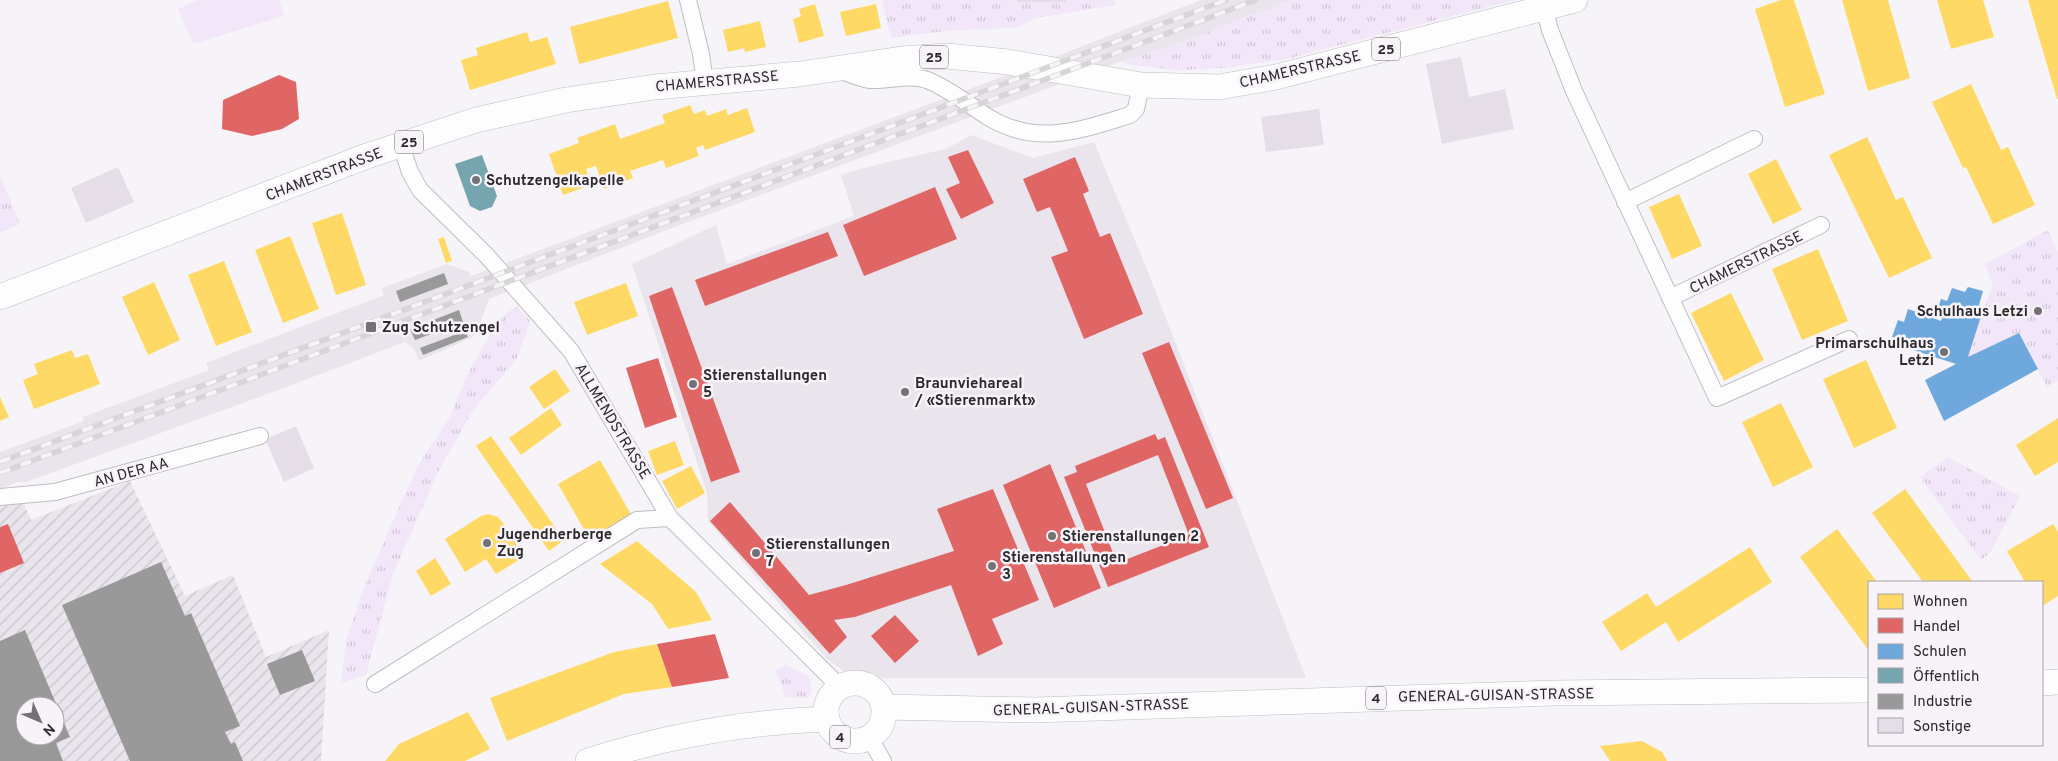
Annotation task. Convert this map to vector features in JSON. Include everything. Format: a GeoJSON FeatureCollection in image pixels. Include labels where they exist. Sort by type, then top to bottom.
{"type":"FeatureCollection","features":[{"type":"Feature","properties":{"kind":"main road","name":"CHAMERSTRASSE"},"geometry":{"type":"LineString","coordinates":[[0,297],[401,145],[476,120],[566,100],[654,87],[838,70],[902,59],[947,56],[1015,63],[1140,85],[1208,88],[1276,77],[1575,0]]}},
{"type":"Feature","properties":{"kind":"main road"},"geometry":{"type":"LineString","coordinates":[[2043,684],[2058,682]]}},
{"type":"Feature","properties":{"kind":"main road"},"geometry":{"type":"LineString","coordinates":[[838,688],[854,683],[870,687],[881,699],[884,707]]}},
{"type":"Feature","properties":{"kind":"main road","name":"4"},"geometry":{"type":"LineString","coordinates":[[838,688],[829,699],[826,712],[829,726],[840,737],[854,741],[869,737],[881,724],[884,707]]}},
{"type":"Feature","properties":{"kind":"main road","name":"GENERAL-GUISAN-STRASSE"},"geometry":{"type":"LineString","coordinates":[[884,707],[1035,710],[1554,694],[1868,690]]}},
{"type":"Feature","properties":{"kind":"main road","name":"4"},"geometry":{"type":"LineString","coordinates":[[588,761],[621,750],[722,728],[827,719]]}},
{"type":"Feature","properties":{"kind":"street"},"geometry":{"type":"LineString","coordinates":[[688,0],[701,54],[705,82]]}},
{"type":"Feature","properties":{"kind":"street","name":"CHAMERSTRASSE"},"geometry":{"type":"LineString","coordinates":[[1544,8],[1550,30],[1574,91],[1716,398],[1849,339]]}},
{"type":"Feature","properties":{"kind":"street","name":"CHAMERSTRASSE"},"geometry":{"type":"LineString","coordinates":[[838,70],[869,80],[916,77],[929,81],[996,122],[1020,132],[1048,135],[1072,132],[1130,115],[1136,110],[1140,85]]}},
{"type":"Feature","properties":{"kind":"street"},"geometry":{"type":"LineString","coordinates":[[1625,202],[1754,139]]}},
{"type":"Feature","properties":{"kind":"street","name":"ALLMENDSTRASSE"},"geometry":{"type":"LineString","coordinates":[[401,145],[410,172],[420,190],[487,256],[571,351],[670,518],[838,688]]}},
{"type":"Feature","properties":{"kind":"street","name":"CHAMERSTRASSE"},"geometry":{"type":"LineString","coordinates":[[1670,298],[1821,225]]}},
{"type":"Feature","properties":{"kind":"street","name":"AN DER AA"},"geometry":{"type":"LineString","coordinates":[[0,497],[55,492],[260,436]]}},
{"type":"Feature","properties":{"kind":"street"},"geometry":{"type":"LineString","coordinates":[[375,684],[637,520],[670,518]]}},
{"type":"Feature","properties":{"kind":"street"},"geometry":{"type":"LineString","coordinates":[[869,737],[883,761]]}},
{"type":"Feature","properties":{"kind":"shaded area"},"geometry":{"type":"Polygon","coordinates":[[[1201,0],[1290,0],[1166,48],[1122,61],[672,228],[489,299],[477,332],[473,337],[419,361],[414,349],[405,342],[26,482],[18,482],[0,489],[0,452],[84,421],[83,417],[209,370],[206,363],[384,295],[382,288],[447,264],[469,272],[471,276],[1201,0]]]}},
{"type":"Feature","properties":{"kind":"shaded area"},"geometry":{"type":"Polygon","coordinates":[[[971,135],[1033,158],[1094,142],[1146,267],[1306,678],[872,678],[848,674],[826,658],[708,521],[707,493],[632,264],[716,225],[727,264],[854,216],[841,175],[946,149],[971,135]]]}},
{"type":"Feature","properties":{"kind":"shaded area"},"geometry":{"type":"Polygon","coordinates":[[[130,481],[185,596],[233,575],[266,657],[329,630],[321,761],[0,761],[0,506],[21,498],[31,520],[130,481]]]}},
{"type":"Feature","properties":{"kind":"green space"},"geometry":{"type":"Polygon","coordinates":[[[199,0],[279,0],[284,16],[193,44],[178,9],[199,0]]]}},
{"type":"Feature","properties":{"kind":"green space"},"geometry":{"type":"Polygon","coordinates":[[[882,0],[1114,0],[1115,5],[1036,18],[1016,28],[954,30],[891,38],[882,0]]]}},
{"type":"Feature","properties":{"kind":"green space"},"geometry":{"type":"Polygon","coordinates":[[[1290,0],[1515,0],[1286,59],[1225,68],[1179,70],[1129,65],[1122,61],[1166,48],[1290,0]]]}},
{"type":"Feature","properties":{"kind":"green space"},"geometry":{"type":"Polygon","coordinates":[[[0,176],[20,224],[0,232],[0,176]]]}},
{"type":"Feature","properties":{"kind":"green space"},"geometry":{"type":"Polygon","coordinates":[[[2048,230],[2058,252],[2058,381],[2047,387],[2019,333],[1968,357],[1984,307],[1993,286],[1985,264],[2048,230]]]}},
{"type":"Feature","properties":{"kind":"green space"},"geometry":{"type":"Polygon","coordinates":[[[517,307],[530,321],[517,359],[473,410],[438,472],[393,574],[366,675],[341,683],[346,640],[365,585],[418,466],[450,417],[466,377],[494,328],[505,314],[517,307]]]}},
{"type":"Feature","properties":{"kind":"green space"},"geometry":{"type":"Polygon","coordinates":[[[1948,457],[2020,496],[1990,553],[1981,560],[1920,477],[1948,457]]]}},
{"type":"Feature","properties":{"kind":"green space"},"geometry":{"type":"Polygon","coordinates":[[[786,665],[809,677],[812,692],[807,698],[786,697],[775,670],[786,665]]]}},
{"type":"Feature","properties":{"kind":"building: Wohnen"},"geometry":{"type":"Polygon","coordinates":[[[1781,0],[1794,0],[1825,94],[1785,107],[1755,9],[1781,0]]]}},
{"type":"Feature","properties":{"kind":"building: Wohnen"},"geometry":{"type":"Polygon","coordinates":[[[1842,0],[1888,0],[1910,78],[1868,91],[1842,0]]]}},
{"type":"Feature","properties":{"kind":"building: Wohnen"},"geometry":{"type":"Polygon","coordinates":[[[1937,0],[1983,0],[1994,37],[1951,49],[1937,0]]]}},
{"type":"Feature","properties":{"kind":"building: Wohnen"},"geometry":{"type":"Polygon","coordinates":[[[2028,0],[2058,0],[2058,99],[2057,99],[2028,0]]]}},
{"type":"Feature","properties":{"kind":"building: Wohnen"},"geometry":{"type":"Polygon","coordinates":[[[668,1],[678,38],[579,64],[570,27],[668,1]]]}},
{"type":"Feature","properties":{"kind":"building: Wohnen"},"geometry":{"type":"Polygon","coordinates":[[[815,4],[824,36],[799,43],[793,19],[801,16],[799,9],[815,4]]]}},
{"type":"Feature","properties":{"kind":"building: Wohnen"},"geometry":{"type":"Polygon","coordinates":[[[876,4],[881,28],[846,36],[840,12],[876,4]]]}},
{"type":"Feature","properties":{"kind":"building: Wohnen"},"geometry":{"type":"Polygon","coordinates":[[[760,21],[766,47],[745,52],[744,48],[728,52],[723,30],[760,21]]]}},
{"type":"Feature","properties":{"kind":"building: Wohnen"},"geometry":{"type":"Polygon","coordinates":[[[527,32],[530,42],[547,37],[556,64],[470,90],[461,60],[478,55],[476,48],[527,32]]]}},
{"type":"Feature","properties":{"kind":"building: Wohnen"},"geometry":{"type":"Polygon","coordinates":[[[1971,84],[2001,150],[2008,147],[2035,205],[1993,224],[1966,167],[1963,168],[1932,102],[1971,84]]]}},
{"type":"Feature","properties":{"kind":"building: Wohnen"},"geometry":{"type":"Polygon","coordinates":[[[690,105],[694,114],[705,110],[707,116],[726,109],[728,115],[747,108],[755,132],[705,150],[703,145],[696,148],[699,156],[666,168],[663,160],[630,171],[633,178],[604,189],[596,166],[586,169],[591,185],[563,195],[549,154],[579,143],[577,138],[615,124],[620,139],[665,123],[662,115],[690,105]]]}},
{"type":"Feature","properties":{"kind":"building: Wohnen"},"geometry":{"type":"Polygon","coordinates":[[[1867,137],[1896,200],[1903,197],[1932,258],[1889,278],[1829,155],[1867,137]]]}},
{"type":"Feature","properties":{"kind":"building: Wohnen"},"geometry":{"type":"Polygon","coordinates":[[[1776,159],[1802,210],[1773,224],[1748,174],[1776,159]]]}},
{"type":"Feature","properties":{"kind":"building: Wohnen"},"geometry":{"type":"Polygon","coordinates":[[[1679,194],[1702,246],[1672,259],[1649,207],[1679,194]]]}},
{"type":"Feature","properties":{"kind":"building: Wohnen"},"geometry":{"type":"Polygon","coordinates":[[[342,213],[366,285],[336,295],[312,223],[342,213]]]}},
{"type":"Feature","properties":{"kind":"building: Wohnen"},"geometry":{"type":"Polygon","coordinates":[[[290,236],[319,309],[283,323],[255,250],[290,236]]]}},
{"type":"Feature","properties":{"kind":"building: Wohnen"},"geometry":{"type":"Polygon","coordinates":[[[444,237],[452,261],[446,263],[438,239],[444,237]]]}},
{"type":"Feature","properties":{"kind":"building: Wohnen"},"geometry":{"type":"Polygon","coordinates":[[[1818,249],[1848,321],[1802,340],[1772,269],[1818,249]]]}},
{"type":"Feature","properties":{"kind":"building: Wohnen"},"geometry":{"type":"Polygon","coordinates":[[[224,261],[252,332],[216,346],[188,275],[224,261]]]}},
{"type":"Feature","properties":{"kind":"building: Wohnen"},"geometry":{"type":"Polygon","coordinates":[[[154,282],[180,340],[148,355],[122,297],[154,282]]]}},
{"type":"Feature","properties":{"kind":"building: Wohnen"},"geometry":{"type":"Polygon","coordinates":[[[626,283],[638,316],[587,335],[574,302],[626,283]]]}},
{"type":"Feature","properties":{"kind":"building: Wohnen"},"geometry":{"type":"Polygon","coordinates":[[[1731,293],[1764,360],[1724,381],[1691,313],[1731,293]]]}},
{"type":"Feature","properties":{"kind":"building: Wohnen"},"geometry":{"type":"Polygon","coordinates":[[[72,350],[75,358],[88,354],[100,384],[34,409],[23,380],[38,374],[34,364],[72,350]]]}},
{"type":"Feature","properties":{"kind":"building: Wohnen"},"geometry":{"type":"Polygon","coordinates":[[[1866,360],[1897,428],[1854,448],[1823,379],[1866,360]]]}},
{"type":"Feature","properties":{"kind":"building: Wohnen"},"geometry":{"type":"Polygon","coordinates":[[[555,369],[570,391],[544,409],[529,387],[555,369]]]}},
{"type":"Feature","properties":{"kind":"building: Wohnen"},"geometry":{"type":"Polygon","coordinates":[[[0,397],[9,417],[0,421],[0,397]]]}},
{"type":"Feature","properties":{"kind":"building: Wohnen"},"geometry":{"type":"Polygon","coordinates":[[[1781,403],[1813,467],[1773,487],[1742,422],[1781,403]]]}},
{"type":"Feature","properties":{"kind":"building: Wohnen"},"geometry":{"type":"Polygon","coordinates":[[[551,408],[562,425],[521,455],[509,438],[551,408]]]}},
{"type":"Feature","properties":{"kind":"building: Wohnen"},"geometry":{"type":"Polygon","coordinates":[[[2058,418],[2058,462],[2035,476],[2016,445],[2058,418]]]}},
{"type":"Feature","properties":{"kind":"building: Wohnen"},"geometry":{"type":"Polygon","coordinates":[[[491,436],[564,540],[549,551],[476,446],[491,436]]]}},
{"type":"Feature","properties":{"kind":"building: Wohnen"},"geometry":{"type":"Polygon","coordinates":[[[675,441],[684,465],[657,475],[648,451],[675,441]]]}},
{"type":"Feature","properties":{"kind":"building: Wohnen"},"geometry":{"type":"Polygon","coordinates":[[[600,460],[632,516],[590,540],[558,484],[600,460]]]}},
{"type":"Feature","properties":{"kind":"building: Wohnen"},"geometry":{"type":"Polygon","coordinates":[[[691,466],[705,493],[677,509],[662,481],[691,466]]]}},
{"type":"Feature","properties":{"kind":"building: Wohnen"},"geometry":{"type":"Polygon","coordinates":[[[1905,489],[1972,581],[1922,581],[1872,513],[1905,489]]]}},
{"type":"Feature","properties":{"kind":"building: Wohnen"},"geometry":{"type":"Polygon","coordinates":[[[489,514],[498,517],[503,523],[524,557],[496,574],[486,559],[465,572],[445,539],[481,516],[489,514]]]}},
{"type":"Feature","properties":{"kind":"building: Wohnen"},"geometry":{"type":"Polygon","coordinates":[[[2053,524],[2058,532],[2058,596],[2043,605],[2043,581],[2024,581],[2007,551],[2053,524]]]}},
{"type":"Feature","properties":{"kind":"building: Wohnen"},"geometry":{"type":"Polygon","coordinates":[[[1837,529],[1876,581],[1868,581],[1868,650],[1800,557],[1837,529]]]}},
{"type":"Feature","properties":{"kind":"building: Wohnen"},"geometry":{"type":"Polygon","coordinates":[[[637,541],[696,592],[712,620],[668,629],[652,604],[600,564],[637,541]]]}},
{"type":"Feature","properties":{"kind":"building: Wohnen"},"geometry":{"type":"Polygon","coordinates":[[[1750,547],[1772,582],[1678,642],[1666,622],[1621,651],[1602,622],[1647,593],[1656,607],[1750,547]]]}},
{"type":"Feature","properties":{"kind":"building: Wohnen"},"geometry":{"type":"Polygon","coordinates":[[[435,558],[451,584],[431,596],[416,571],[435,558]]]}},
{"type":"Feature","properties":{"kind":"building: Wohnen"},"geometry":{"type":"Polygon","coordinates":[[[657,644],[672,687],[624,694],[507,741],[490,698],[614,652],[657,644]]]}},
{"type":"Feature","properties":{"kind":"building: Wohnen"},"geometry":{"type":"Polygon","coordinates":[[[468,712],[490,749],[465,761],[385,761],[399,744],[468,712]]]}},
{"type":"Feature","properties":{"kind":"building: Wohnen"},"geometry":{"type":"Polygon","coordinates":[[[1642,741],[1662,752],[1667,761],[1610,761],[1600,746],[1642,741]]]}},
{"type":"Feature","properties":{"kind":"building: Handel"},"geometry":{"type":"Polygon","coordinates":[[[279,75],[296,82],[299,119],[282,129],[252,136],[222,129],[223,100],[279,75]]]}},
{"type":"Feature","properties":{"kind":"building: Handel"},"geometry":{"type":"Polygon","coordinates":[[[968,150],[994,203],[961,219],[946,189],[960,183],[948,157],[968,150]]]}},
{"type":"Feature","properties":{"kind":"building: Handel"},"geometry":{"type":"Polygon","coordinates":[[[1075,157],[1089,191],[1083,194],[1100,237],[1110,233],[1143,314],[1084,339],[1051,257],[1068,251],[1050,207],[1037,212],[1023,179],[1075,157]]]}},
{"type":"Feature","properties":{"kind":"building: Handel"},"geometry":{"type":"Polygon","coordinates":[[[935,187],[957,239],[864,276],[843,225],[935,187]]]}},
{"type":"Feature","properties":{"kind":"building: Handel"},"geometry":{"type":"Polygon","coordinates":[[[828,232],[838,256],[705,306],[695,280],[828,232]]]}},
{"type":"Feature","properties":{"kind":"building: Handel","name":"Stierenstallungen 5"},"geometry":{"type":"Polygon","coordinates":[[[672,287],[740,472],[711,482],[649,296],[672,287]]]}},
{"type":"Feature","properties":{"kind":"building: Handel"},"geometry":{"type":"Polygon","coordinates":[[[1169,342],[1233,498],[1206,509],[1142,353],[1169,342]]]}},
{"type":"Feature","properties":{"kind":"building: Handel"},"geometry":{"type":"Polygon","coordinates":[[[658,358],[677,417],[645,428],[626,368],[658,358]]]}},
{"type":"Feature","properties":{"kind":"building: Handel"},"geometry":{"type":"Polygon","coordinates":[[[1155,434],[1158,440],[1165,437],[1209,547],[1108,587],[1064,477],[1077,472],[1075,466],[1155,434]],[[1158,455],[1086,484],[1117,563],[1189,535],[1158,455]]]}},
{"type":"Feature","properties":{"kind":"building: Handel","name":"Stierenstallungen 2"},"geometry":{"type":"Polygon","coordinates":[[[1050,464],[1101,588],[1054,608],[1003,485],[1050,464]]]}},
{"type":"Feature","properties":{"kind":"building: Handel"},"geometry":{"type":"Polygon","coordinates":[[[993,489],[1039,600],[992,619],[1003,644],[978,656],[951,585],[855,617],[834,620],[847,637],[830,654],[710,521],[730,502],[809,595],[954,551],[937,509],[993,489]]]}},
{"type":"Feature","properties":{"kind":"building: Handel"},"geometry":{"type":"Polygon","coordinates":[[[8,524],[24,563],[0,573],[0,527],[8,524]]]}},
{"type":"Feature","properties":{"kind":"building: Handel"},"geometry":{"type":"Polygon","coordinates":[[[895,615],[919,641],[895,663],[871,636],[895,615]]]}},
{"type":"Feature","properties":{"kind":"building: Handel"},"geometry":{"type":"Polygon","coordinates":[[[715,634],[729,678],[672,687],[657,644],[715,634]]]}},
{"type":"Feature","properties":{"kind":"building: Schulen","name":"Primarschulhaus Letzi"},"geometry":{"type":"Polygon","coordinates":[[[1968,287],[1983,291],[1979,305],[1984,307],[1968,357],[2019,333],[2038,369],[1944,421],[1925,380],[1956,364],[1904,347],[1906,341],[1892,337],[1898,320],[1904,322],[1908,309],[1922,314],[1924,308],[1933,311],[1931,317],[1941,321],[1944,311],[1938,308],[1941,299],[1947,301],[1952,288],[1965,292],[1968,287]]]}},
{"type":"Feature","properties":{"kind":"building: Öffentlich","name":"Schutzengelkapelle"},"geometry":{"type":"Polygon","coordinates":[[[482,155],[497,196],[492,207],[480,211],[470,206],[455,164],[482,155]]]}},
{"type":"Feature","properties":{"kind":"building: Industrie"},"geometry":{"type":"Polygon","coordinates":[[[444,273],[448,284],[400,302],[396,291],[444,273]]]}},
{"type":"Feature","properties":{"kind":"building: Industrie"},"geometry":{"type":"Polygon","coordinates":[[[459,310],[463,322],[415,340],[410,329],[459,310]]]}},
{"type":"Feature","properties":{"kind":"building: Industrie"},"geometry":{"type":"Polygon","coordinates":[[[465,331],[468,337],[423,355],[420,348],[465,331]]]}},
{"type":"Feature","properties":{"kind":"building: Industrie"},"geometry":{"type":"Polygon","coordinates":[[[161,562],[185,616],[191,613],[240,726],[225,732],[231,744],[235,742],[243,761],[130,761],[62,605],[161,562]]]}},
{"type":"Feature","properties":{"kind":"building: Industrie"},"geometry":{"type":"Polygon","coordinates":[[[25,630],[53,696],[15,696],[15,746],[57,746],[63,761],[0,761],[0,641],[25,630]]]}},
{"type":"Feature","properties":{"kind":"building: Industrie"},"geometry":{"type":"Polygon","coordinates":[[[302,650],[315,681],[280,695],[267,664],[302,650]]]}},
{"type":"Feature","properties":{"kind":"building: Industrie"},"geometry":{"type":"Polygon","coordinates":[[[65,725],[70,737],[65,739],[65,725]]]}},
{"type":"Feature","properties":{"kind":"building: Sonstige"},"geometry":{"type":"Polygon","coordinates":[[[1017,0],[1066,0],[1066,2],[1017,2],[1017,0]]]}},
{"type":"Feature","properties":{"kind":"building: Sonstige"},"geometry":{"type":"Polygon","coordinates":[[[1461,57],[1469,97],[1505,89],[1514,129],[1442,144],[1426,64],[1461,57]]]}},
{"type":"Feature","properties":{"kind":"building: Sonstige"},"geometry":{"type":"Polygon","coordinates":[[[1319,109],[1324,145],[1266,152],[1261,117],[1319,109]]]}},
{"type":"Feature","properties":{"kind":"building: Sonstige"},"geometry":{"type":"Polygon","coordinates":[[[118,167],[134,202],[86,223],[71,188],[118,167]]]}},
{"type":"Feature","properties":{"kind":"building: Sonstige"},"geometry":{"type":"Polygon","coordinates":[[[296,426],[314,468],[284,482],[265,439],[296,426]]]}},
{"type":"Feature","properties":{"kind":"railway"},"geometry":{"type":"LineString","coordinates":[[0,462],[1226,0]]}},
{"type":"Feature","properties":{"kind":"railway"},"geometry":{"type":"LineString","coordinates":[[0,473],[1256,0]]}},
{"type":"Feature","properties":{"kind":"place","name":"Schutzengelkapelle"},"geometry":{"type":"Point","coordinates":[476,180]}},
{"type":"Feature","properties":{"kind":"place","name":"Schulhaus Letzi"},"geometry":{"type":"Point","coordinates":[2038,311]}},
{"type":"Feature","properties":{"kind":"place","name":"Zug Schutzengel"},"geometry":{"type":"Point","coordinates":[371,327]}},
{"type":"Feature","properties":{"kind":"place","name":"Primarschulhaus Letzi"},"geometry":{"type":"Point","coordinates":[1944,352]}},
{"type":"Feature","properties":{"kind":"place","name":"Stierenstallungen 5"},"geometry":{"type":"Point","coordinates":[693,384]}},
{"type":"Feature","properties":{"kind":"place","name":"Braunviehareal / «Stierenmarkt»"},"geometry":{"type":"Point","coordinates":[905,392]}},
{"type":"Feature","properties":{"kind":"place","name":"Stierenstallungen 2"},"geometry":{"type":"Point","coordinates":[1052,536]}},
{"type":"Feature","properties":{"kind":"place","name":"Jugendherberge Zug"},"geometry":{"type":"Point","coordinates":[487,543]}},
{"type":"Feature","properties":{"kind":"place","name":"Stierenstallungen 7"},"geometry":{"type":"Point","coordinates":[756,553]}},
{"type":"Feature","properties":{"kind":"place","name":"Stierenstallungen 3"},"geometry":{"type":"Point","coordinates":[992,566]}}]}
